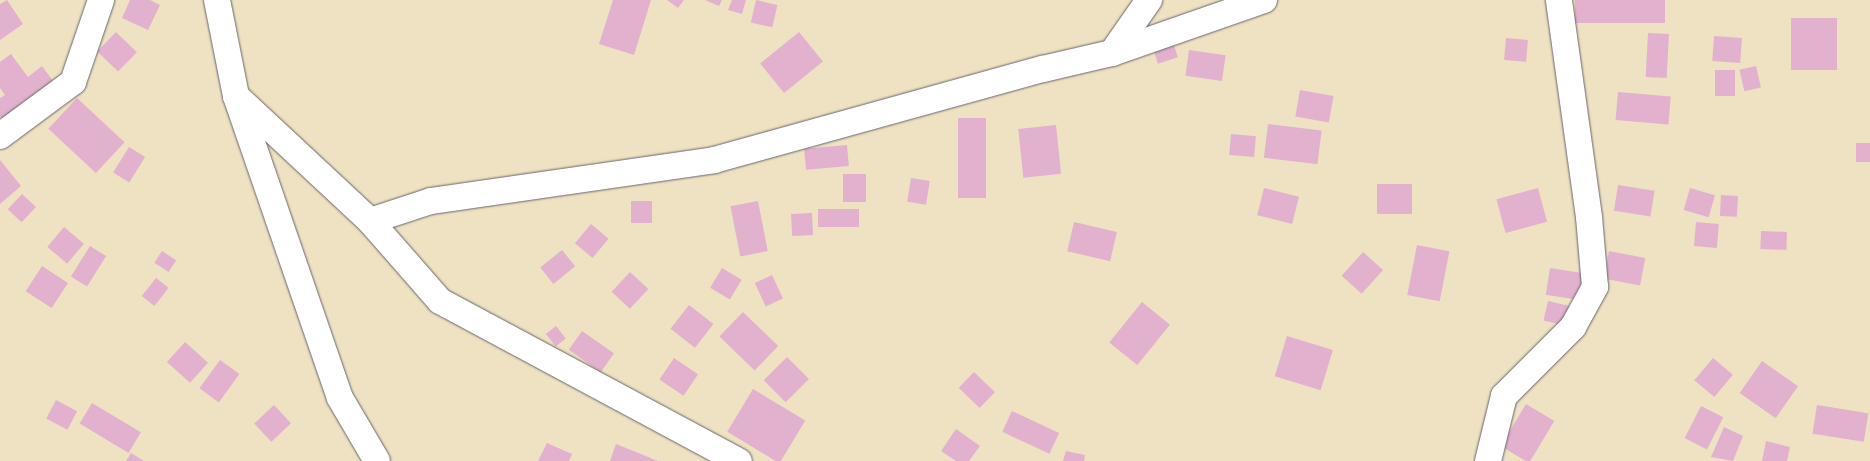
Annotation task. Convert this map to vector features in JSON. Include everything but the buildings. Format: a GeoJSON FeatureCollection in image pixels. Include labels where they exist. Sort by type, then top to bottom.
{"type":"FeatureCollection","features":[{"type":"Feature","properties":{"kind":"street"},"geometry":{"type":"LineString","coordinates":[[0,136],[73,82],[101,0]]}},
{"type":"Feature","properties":{"kind":"street"},"geometry":{"type":"LineString","coordinates":[[217,0],[236,96],[340,398],[377,461]]}},
{"type":"Feature","properties":{"kind":"street"},"geometry":{"type":"LineString","coordinates":[[1112,53],[1148,0]]}},
{"type":"Feature","properties":{"kind":"street"},"geometry":{"type":"LineString","coordinates":[[370,221],[431,201],[714,160],[1043,68],[1112,53],[1264,0]]}},
{"type":"Feature","properties":{"kind":"street"},"geometry":{"type":"LineString","coordinates":[[1488,461],[1504,396],[1573,328],[1595,287],[1589,217],[1558,0]]}},
{"type":"Feature","properties":{"kind":"street"},"geometry":{"type":"LineString","coordinates":[[236,96],[370,221],[440,302],[739,461]]}}]}
